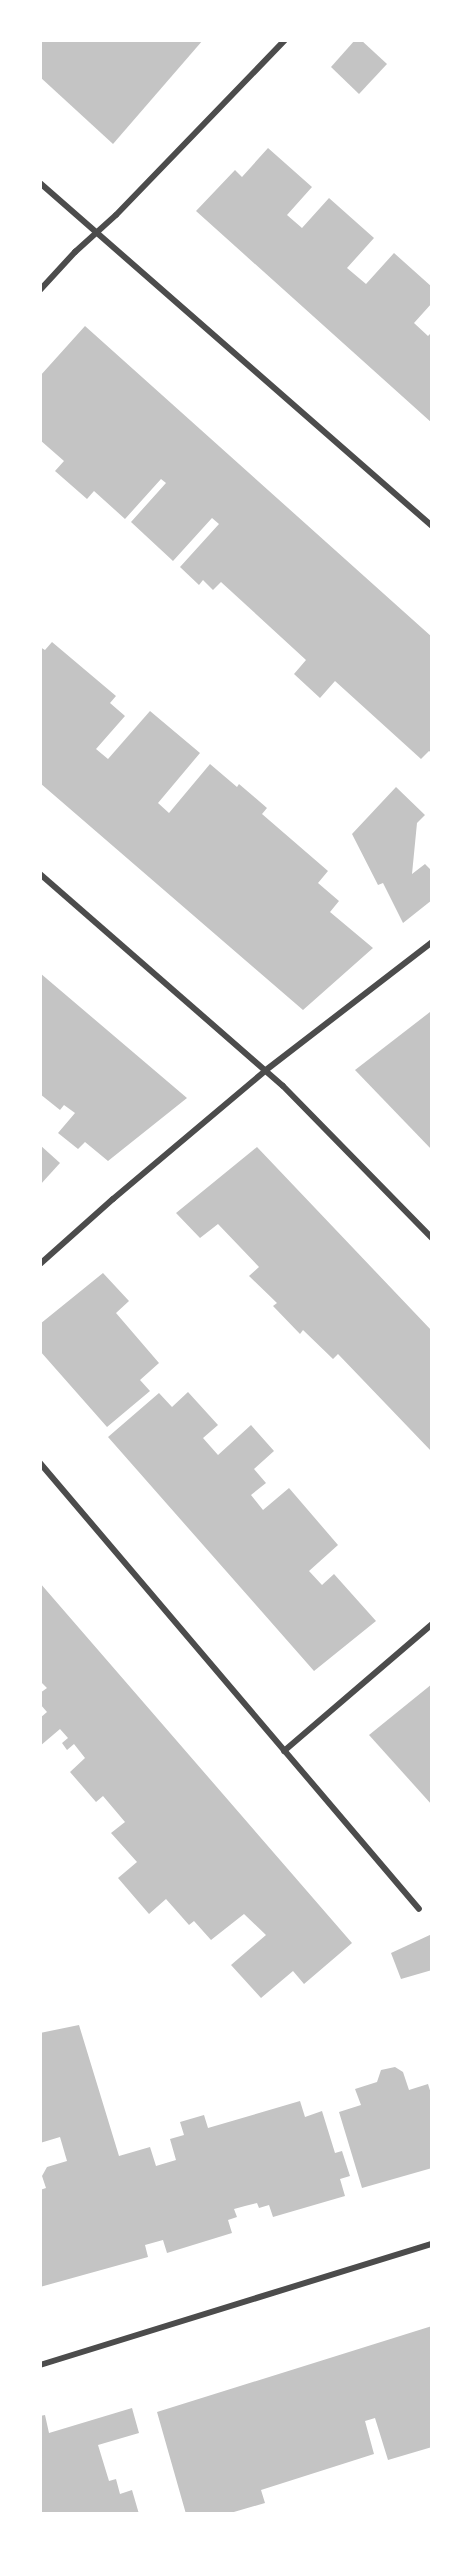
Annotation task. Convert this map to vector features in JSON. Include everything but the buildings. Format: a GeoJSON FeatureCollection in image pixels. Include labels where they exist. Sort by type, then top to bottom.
{"type":"FeatureCollection","features":[{"type":"Feature","properties":{"kind":"street"},"geometry":{"type":"LineString","coordinates":[[40,290],[285,40]]}},
{"type":"Feature","properties":{"kind":"street"},"geometry":{"type":"LineString","coordinates":[[40,183],[95,234],[432,526]]}},
{"type":"Feature","properties":{"kind":"street"},"geometry":{"type":"LineString","coordinates":[[40,874],[266,1070],[432,1238]]}},
{"type":"Feature","properties":{"kind":"street"},"geometry":{"type":"LineString","coordinates":[[40,1264],[266,1070],[432,942]]}},
{"type":"Feature","properties":{"kind":"street"},"geometry":{"type":"LineString","coordinates":[[40,1463],[418,1909]]}},
{"type":"Feature","properties":{"kind":"street"},"geometry":{"type":"LineString","coordinates":[[284,1751],[432,1624]]}},
{"type":"Feature","properties":{"kind":"street"},"geometry":{"type":"LineString","coordinates":[[40,2365],[432,2244]]}}]}
